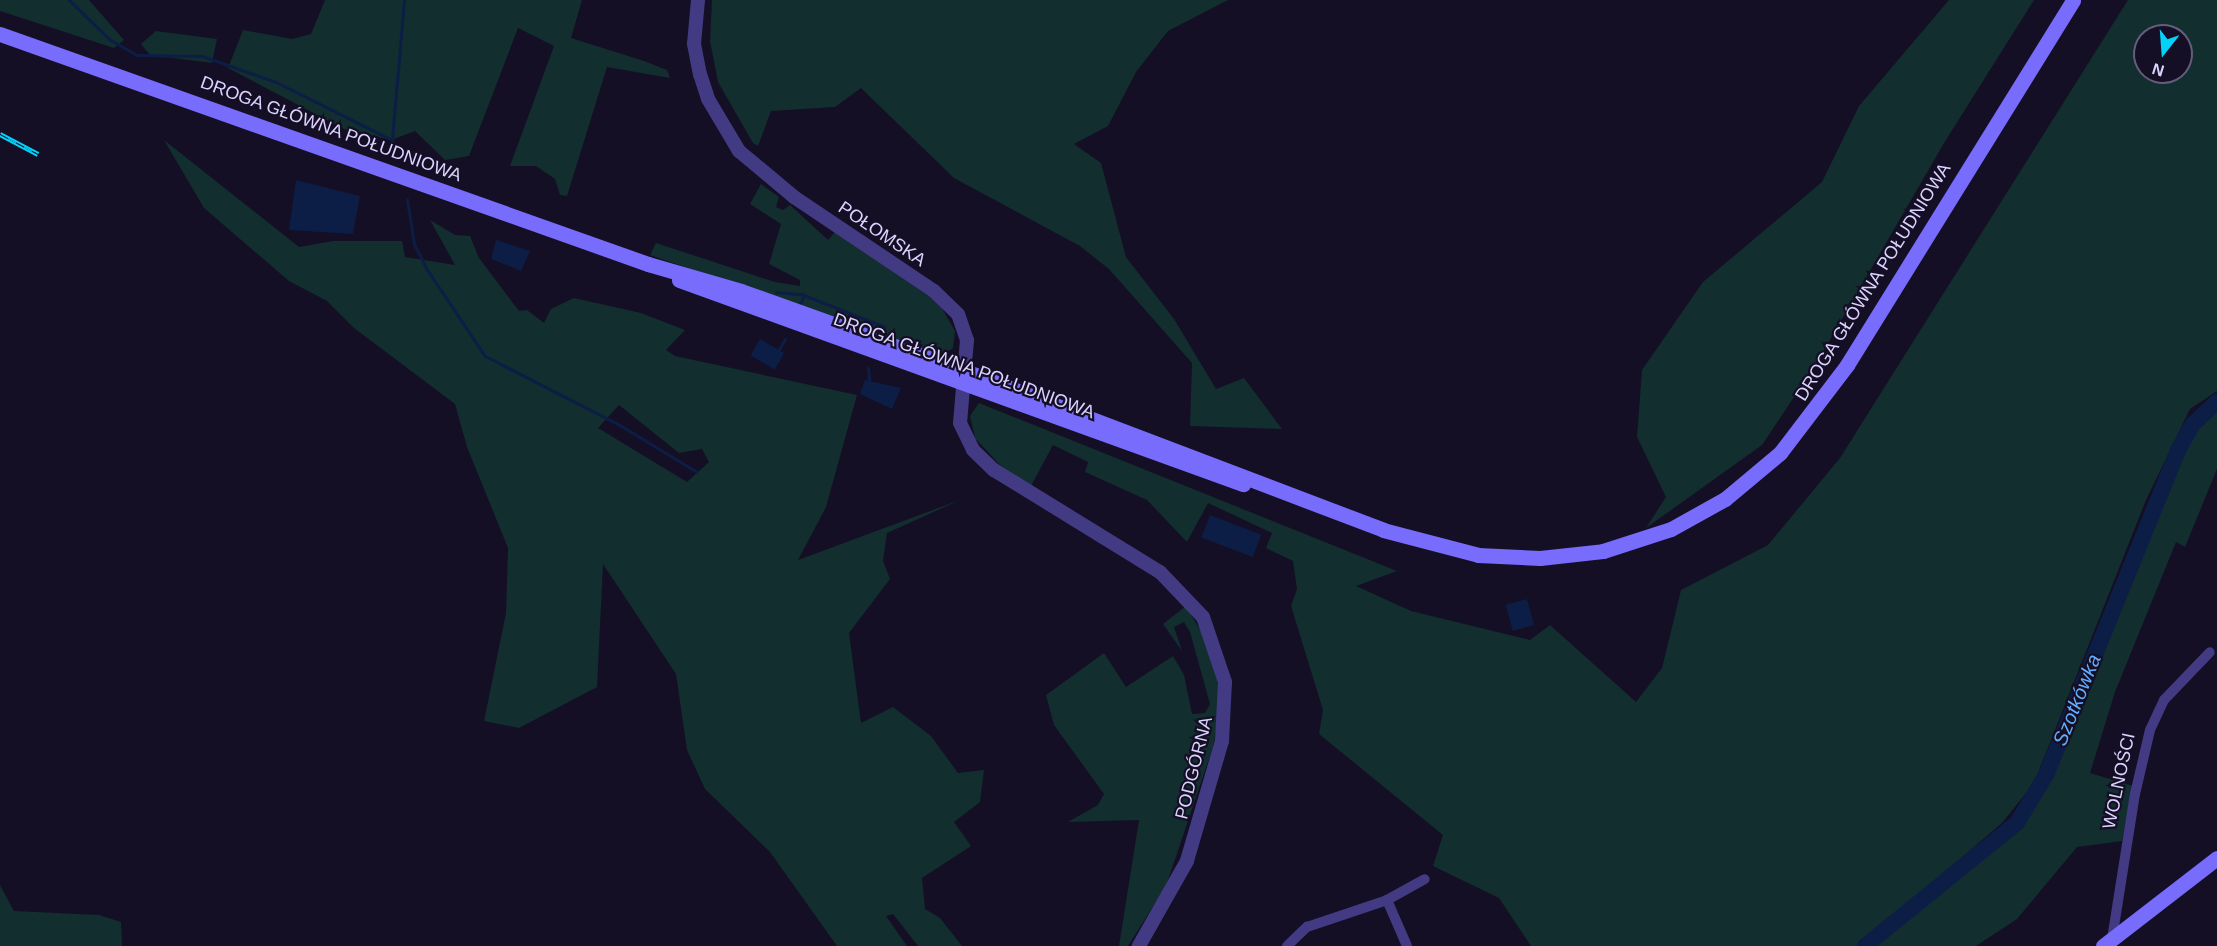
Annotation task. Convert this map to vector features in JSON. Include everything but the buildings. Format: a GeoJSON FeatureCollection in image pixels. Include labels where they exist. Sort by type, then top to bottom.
{"type":"FeatureCollection","features":[{"type":"Feature","properties":{"kind":"main road","name":"DROGA GŁÓWNA POŁUDNIOWA"},"geometry":{"type":"LineString","coordinates":[[0,34],[648,264],[729,301],[963,378],[1193,468],[1272,490],[1417,541],[1503,558],[1565,557],[1617,547],[1671,529],[1713,507],[1780,453],[1830,391],[2073,0]]}},
{"type":"Feature","properties":{"kind":"main road","name":"WOLNOŚCI"},"geometry":{"type":"LineString","coordinates":[[2108,942],[2217,858]]}},
{"type":"Feature","properties":{"kind":"street","name":"POŁOMSKA"},"geometry":{"type":"LineString","coordinates":[[698,0],[694,44],[700,74],[726,135],[773,182],[952,307],[966,334],[960,416],[968,443],[986,464],[1036,496]]}},
{"type":"Feature","properties":{"kind":"street","name":"PODGÓRNA"},"geometry":{"type":"LineString","coordinates":[[1036,496],[1175,586],[1203,617],[1221,661],[1227,702],[1220,750],[1187,861],[1139,946]]}},
{"type":"Feature","properties":{"kind":"street","name":"WOLNOŚCI"},"geometry":{"type":"LineString","coordinates":[[2108,942],[2135,794],[2151,730],[2164,700],[2210,652]]}},
{"type":"Feature","properties":{"kind":"street"},"geometry":{"type":"LineString","coordinates":[[1287,946],[1307,927],[1387,900],[1425,879]]}},
{"type":"Feature","properties":{"kind":"street"},"geometry":{"type":"LineString","coordinates":[[1387,900],[1407,946]]}},
{"type":"Feature","properties":{"kind":"green space"},"geometry":{"type":"Polygon","coordinates":[[[0,0],[89,0],[124,40],[114,48],[0,11],[0,0]]]}},
{"type":"Feature","properties":{"kind":"green space"},"geometry":{"type":"Polygon","coordinates":[[[325,0],[582,0],[571,38],[667,70],[670,78],[607,67],[567,196],[560,195],[555,179],[536,166],[510,166],[554,46],[518,28],[469,156],[445,160],[415,131],[391,140],[344,129],[228,68],[243,30],[292,39],[311,34],[325,0]]]}},
{"type":"Feature","properties":{"kind":"green space"},"geometry":{"type":"Polygon","coordinates":[[[712,0],[1228,0],[1168,31],[1136,72],[1108,126],[1074,144],[1101,163],[1126,257],[1174,319],[1216,389],[1244,378],[1282,429],[1190,426],[1192,363],[1109,269],[1080,246],[954,178],[861,88],[835,107],[771,111],[758,146],[753,143],[718,82],[710,41],[712,0]]]}},
{"type":"Feature","properties":{"kind":"green space"},"geometry":{"type":"Polygon","coordinates":[[[1949,0],[2034,0],[1944,143],[1816,364],[1762,445],[1646,528],[1666,497],[1637,437],[1642,370],[1703,282],[1822,182],[1859,106],[1949,0]]]}},
{"type":"Feature","properties":{"kind":"green space"},"geometry":{"type":"Polygon","coordinates":[[[2128,0],[2217,0],[2217,391],[2190,409],[2146,500],[2034,783],[2002,823],[1858,946],[1531,946],[1499,898],[1433,866],[1443,835],[1319,734],[1323,710],[1291,606],[1297,589],[1293,561],[1266,548],[1272,533],[1208,503],[1187,542],[1147,500],[1085,472],[1088,462],[1053,445],[1031,486],[1000,465],[975,438],[970,416],[979,403],[1397,571],[1356,586],[1411,611],[1530,640],[1550,625],[1636,702],[1662,668],[1681,590],[1768,545],[1840,458],[2128,0]]]}},
{"type":"Feature","properties":{"kind":"green space"},"geometry":{"type":"Polygon","coordinates":[[[156,31],[217,39],[212,63],[150,55],[141,44],[156,31]]]}},
{"type":"Feature","properties":{"kind":"green space"},"geometry":{"type":"Polygon","coordinates":[[[164,140],[299,247],[333,241],[402,241],[405,257],[455,265],[430,220],[455,235],[470,236],[479,258],[519,311],[527,310],[544,323],[551,309],[574,298],[641,313],[685,330],[666,350],[675,356],[857,395],[826,507],[798,560],[960,500],[887,533],[883,561],[890,579],[849,633],[861,723],[893,707],[931,736],[958,773],[984,770],[980,802],[954,822],[971,846],[922,878],[925,909],[940,918],[962,946],[918,946],[893,914],[886,916],[907,946],[837,946],[770,852],[705,789],[687,750],[676,674],[603,564],[597,687],[519,728],[484,721],[506,613],[508,548],[467,447],[455,404],[354,328],[327,301],[289,281],[204,208],[164,140]],[[619,405],[598,428],[687,482],[709,462],[702,449],[679,453],[619,405]]]}},
{"type":"Feature","properties":{"kind":"green space"},"geometry":{"type":"Polygon","coordinates":[[[761,184],[779,197],[776,207],[783,210],[790,205],[828,240],[835,232],[939,303],[955,331],[953,348],[941,356],[650,255],[656,243],[775,282],[800,286],[800,280],[769,264],[781,224],[750,204],[761,184]]]}},
{"type":"Feature","properties":{"kind":"green space"},"geometry":{"type":"Polygon","coordinates":[[[2217,407],[2217,469],[2185,547],[2176,542],[2115,692],[2090,773],[2133,786],[2122,841],[2077,847],[2017,919],[1976,946],[1873,946],[2020,829],[2051,775],[2191,433],[2217,407]]]}},
{"type":"Feature","properties":{"kind":"green space"},"geometry":{"type":"Polygon","coordinates":[[[1186,606],[1202,633],[1216,672],[1221,705],[1213,747],[1166,886],[1128,946],[1119,946],[1139,820],[1068,822],[1098,805],[1104,794],[1054,725],[1046,695],[1104,653],[1126,687],[1173,656],[1184,675],[1192,714],[1205,713],[1210,704],[1190,632],[1184,622],[1174,627],[1182,651],[1163,624],[1186,606]]]}},
{"type":"Feature","properties":{"kind":"green space"},"geometry":{"type":"Polygon","coordinates":[[[0,885],[14,911],[99,915],[121,922],[122,946],[0,946],[0,885]]]}},
{"type":"Feature","properties":{"kind":"water"},"geometry":{"type":"Polygon","coordinates":[[[296,180],[360,196],[353,234],[289,230],[296,180]]]}},
{"type":"Feature","properties":{"kind":"water"},"geometry":{"type":"Polygon","coordinates":[[[496,240],[530,251],[521,271],[491,259],[496,240]]]}},
{"type":"Feature","properties":{"kind":"water"},"geometry":{"type":"Polygon","coordinates":[[[760,339],[784,353],[775,369],[750,355],[760,339]]]}},
{"type":"Feature","properties":{"kind":"water"},"geometry":{"type":"Polygon","coordinates":[[[865,380],[901,388],[892,409],[860,394],[865,380]]]}},
{"type":"Feature","properties":{"kind":"water"},"geometry":{"type":"Polygon","coordinates":[[[1210,515],[1261,535],[1253,557],[1201,537],[1210,515]]]}},
{"type":"Feature","properties":{"kind":"water"},"geometry":{"type":"Polygon","coordinates":[[[1527,599],[1534,625],[1513,631],[1506,605],[1527,599]]]}},
{"type":"Feature","properties":{"kind":"waterway"},"geometry":{"type":"LineString","coordinates":[[69,0],[109,39],[137,55],[202,56],[276,82],[392,140]]}},
{"type":"Feature","properties":{"kind":"waterway"},"geometry":{"type":"LineString","coordinates":[[395,152],[392,140],[404,0]]}},
{"type":"Feature","properties":{"kind":"waterway"},"geometry":{"type":"LineString","coordinates":[[407,199],[414,244],[426,268],[485,356],[618,424],[697,472]]}},
{"type":"Feature","properties":{"kind":"waterway"},"geometry":{"type":"LineString","coordinates":[[776,292],[801,294],[885,327]]}},
{"type":"Feature","properties":{"kind":"waterway"},"geometry":{"type":"LineString","coordinates":[[800,304],[804,295]]}},
{"type":"Feature","properties":{"kind":"waterway"},"geometry":{"type":"LineString","coordinates":[[778,351],[785,339]]}},
{"type":"Feature","properties":{"kind":"waterway"},"geometry":{"type":"LineString","coordinates":[[868,368],[869,380]]}},
{"type":"Feature","properties":{"kind":"waterway","name":"Szotkówka"},"geometry":{"type":"LineString","coordinates":[[1865,946],[2017,823],[2047,773],[2178,450],[2193,424],[2217,402]]}},
{"type":"Feature","properties":{"kind":"railway"},"geometry":{"type":"LineString","coordinates":[[0,134],[38,154]]}}]}
